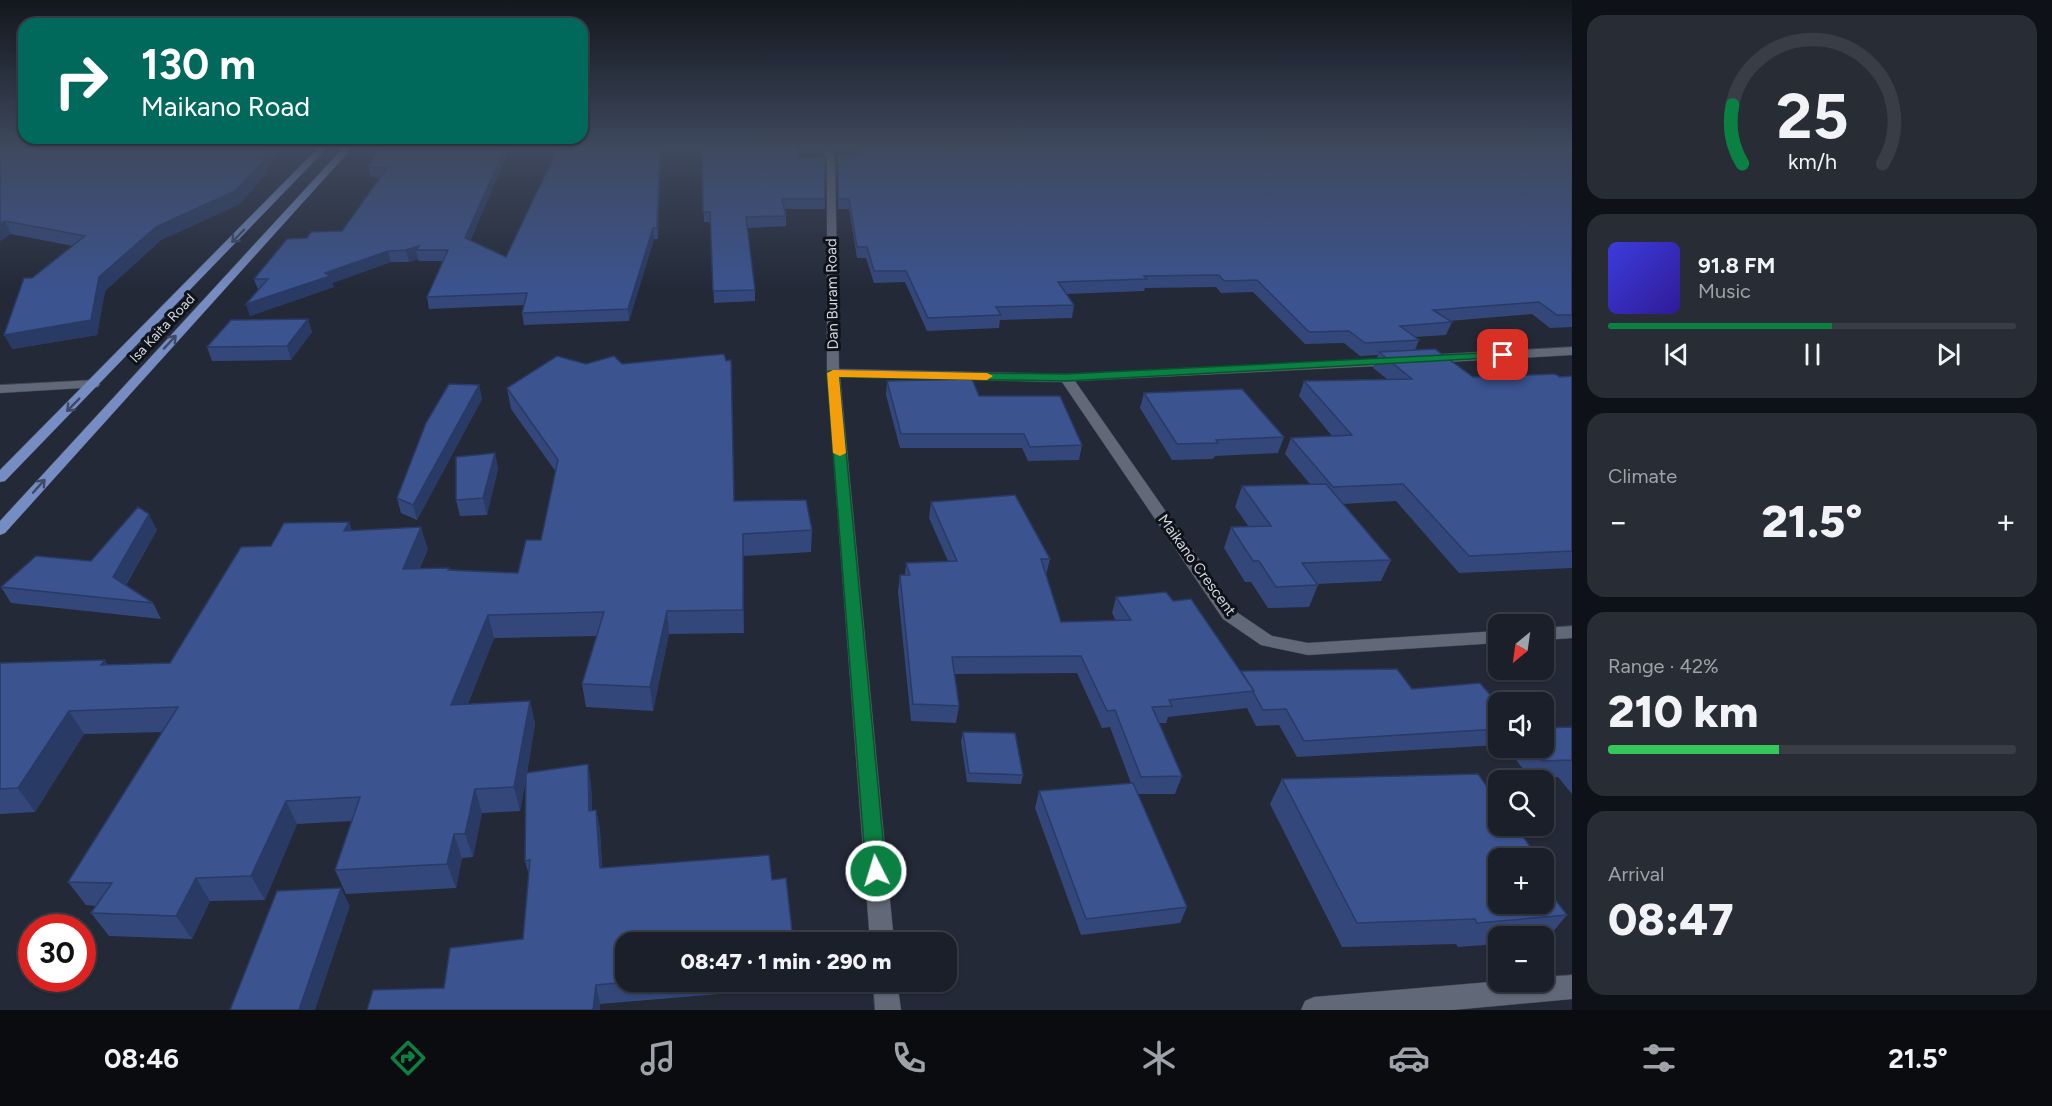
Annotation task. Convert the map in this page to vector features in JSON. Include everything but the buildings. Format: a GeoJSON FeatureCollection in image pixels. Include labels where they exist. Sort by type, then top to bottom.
{"type":"FeatureCollection","features":[{"type":"Feature","properties":{"kind":"main road","name":"Isa Kaita Road"},"geometry":{"type":"LineString","coordinates":[[0,478],[277,195]]}},
{"type":"Feature","properties":{"kind":"main road","name":"Isa Kaita Road"},"geometry":{"type":"LineString","coordinates":[[0,530],[305,195]]}},
{"type":"Feature","properties":{"kind":"street","name":"Dan Buram Road"},"geometry":{"type":"LineString","coordinates":[[833,195],[833,373],[881,932]]}},
{"type":"Feature","properties":{"kind":"street"},"geometry":{"type":"LineString","coordinates":[[833,373],[1066,378],[1572,351]]}},
{"type":"Feature","properties":{"kind":"street","name":"Maikano Crescent"},"geometry":{"type":"LineString","coordinates":[[1066,378],[1229,615],[1268,640],[1308,649],[1488,638]]}},
{"type":"Feature","properties":{"kind":"street"},"geometry":{"type":"LineString","coordinates":[[0,389],[94,384]]}},
{"type":"Feature","properties":{"kind":"street"},"geometry":{"type":"LineString","coordinates":[[1554,633],[1572,632]]}},
{"type":"Feature","properties":{"kind":"street"},"geometry":{"type":"LineString","coordinates":[[1314,1010],[1572,987]]}},
{"type":"Feature","properties":{"kind":"street"},"geometry":{"type":"LineString","coordinates":[[886,992],[888,1010]]}},
{"type":"Feature","properties":{"kind":"slow traffic"},"geometry":{"type":"LineString","coordinates":[[840,453],[833,373],[987,376]]}},
{"type":"Feature","properties":{"kind":"route"},"geometry":{"type":"LineString","coordinates":[[876,871],[833,373],[1066,378],[1503,355]]}}]}
